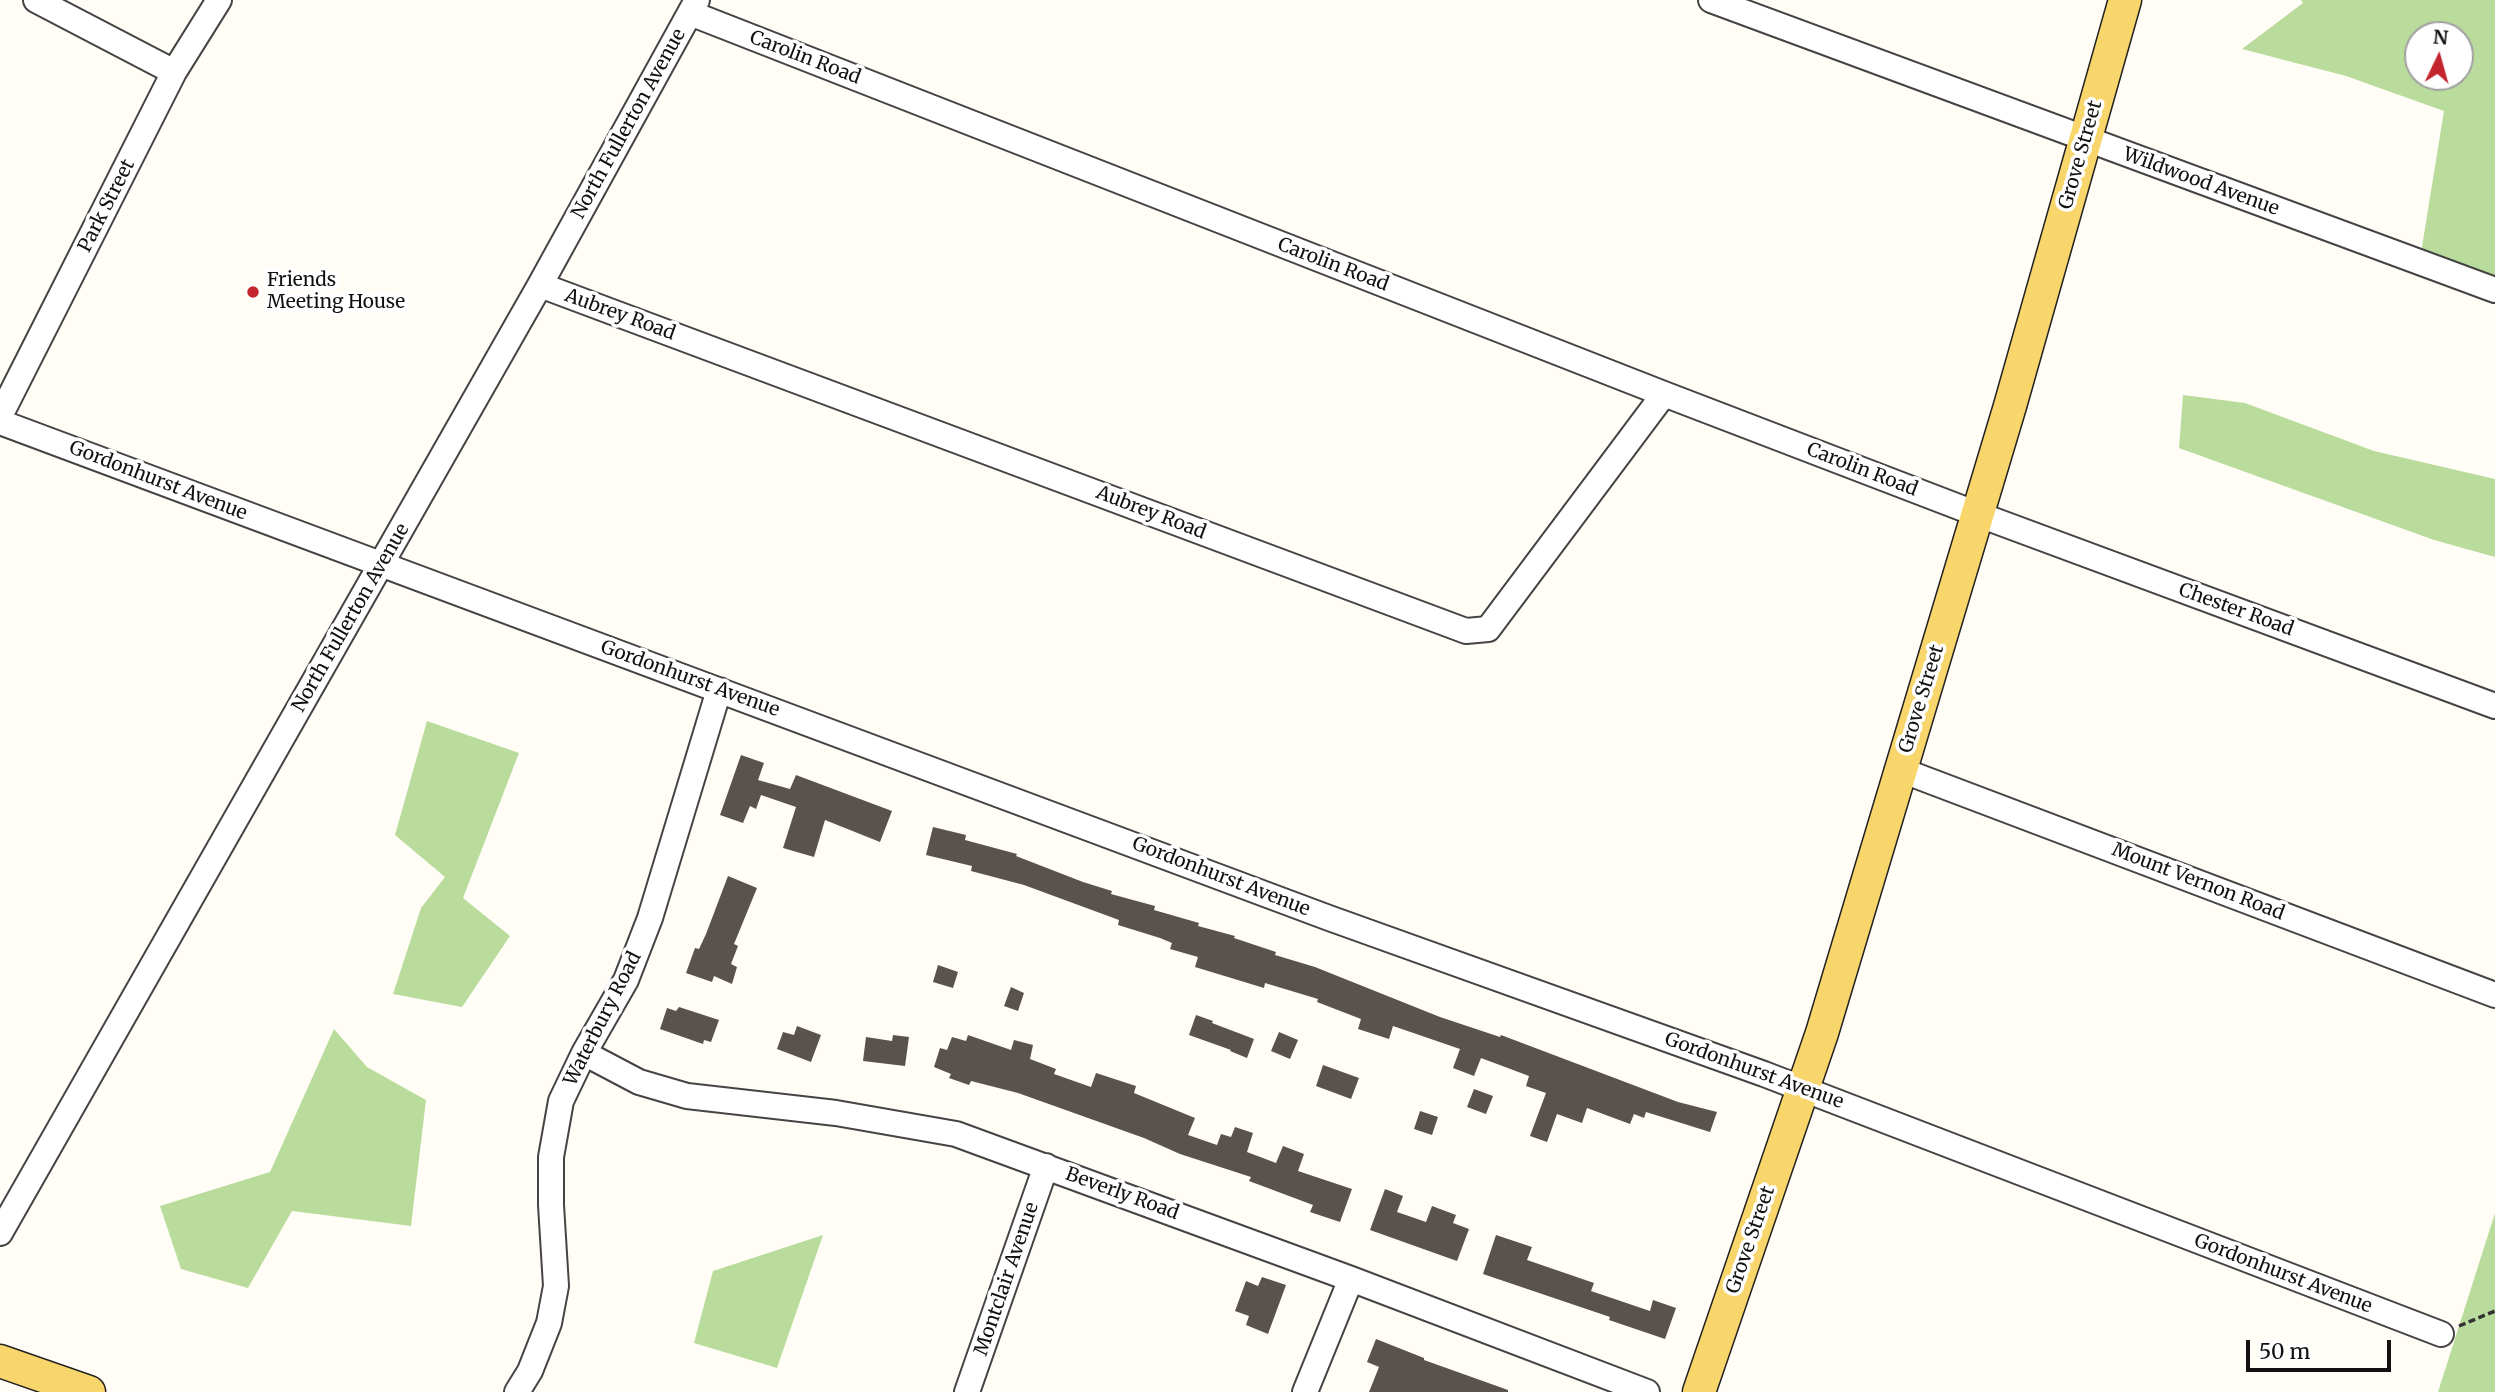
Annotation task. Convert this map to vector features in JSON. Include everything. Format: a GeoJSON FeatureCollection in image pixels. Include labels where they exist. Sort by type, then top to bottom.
{"type":"FeatureCollection","features":[{"type":"Feature","properties":{"kind":"main road","name":"Grove Street"},"geometry":{"type":"LineString","coordinates":[[1699,1392],[1822,1033],[1978,514],[2125,0]]}},
{"type":"Feature","properties":{"kind":"main road"},"geometry":{"type":"LineString","coordinates":[[0,1361],[89,1392]]}},
{"type":"Feature","properties":{"kind":"street"},"geometry":{"type":"LineString","coordinates":[[36,0],[174,72]]}},
{"type":"Feature","properties":{"kind":"street","name":"Park Street"},"geometry":{"type":"LineString","coordinates":[[0,416],[174,72],[219,0]]}},
{"type":"Feature","properties":{"kind":"street","name":"Wildwood Avenue"},"geometry":{"type":"LineString","coordinates":[[1711,0],[2495,290]]}},
{"type":"Feature","properties":{"kind":"street","name":"North Fullerton Avenue"},"geometry":{"type":"LineString","coordinates":[[0,1233],[540,285],[693,6]]}},
{"type":"Feature","properties":{"kind":"street","name":"Carolin Road"},"geometry":{"type":"LineString","coordinates":[[693,6],[1664,394],[1978,514]]}},
{"type":"Feature","properties":{"kind":"street","name":"Aubrey Road"},"geometry":{"type":"LineString","coordinates":[[540,285],[1466,631],[1488,629],[1664,394]]}},
{"type":"Feature","properties":{"kind":"street","name":"Gordonhurst Avenue"},"geometry":{"type":"LineString","coordinates":[[0,422],[1329,918],[1803,1089],[2441,1334]]}},
{"type":"Feature","properties":{"kind":"street","name":"Chester Road"},"geometry":{"type":"LineString","coordinates":[[1978,514],[2495,706]]}},
{"type":"Feature","properties":{"kind":"street","name":"Waterbury Road"},"geometry":{"type":"LineString","coordinates":[[517,1392],[530,1371],[549,1323],[556,1286],[551,1157],[561,1101],[584,1053],[626,980],[650,918],[719,690]]}},
{"type":"Feature","properties":{"kind":"street","name":"Mount Vernon Road"},"geometry":{"type":"LineString","coordinates":[[1901,770],[2495,995]]}},
{"type":"Feature","properties":{"kind":"street","name":"Beverly Road"},"geometry":{"type":"LineString","coordinates":[[584,1053],[639,1082],[687,1096],[836,1113],[956,1134],[1351,1279],[1647,1392]]}},
{"type":"Feature","properties":{"kind":"street","name":"Montclair Avenue"},"geometry":{"type":"LineString","coordinates":[[967,1392],[1046,1166]]}},
{"type":"Feature","properties":{"kind":"street"},"geometry":{"type":"LineString","coordinates":[[1306,1392],[1351,1279]]}},
{"type":"Feature","properties":{"kind":"path"},"geometry":{"type":"LineString","coordinates":[[2441,1334],[2495,1311]]}},
{"type":"Feature","properties":{"kind":"green space"},"geometry":{"type":"Polygon","coordinates":[[[2301,0],[2495,0],[2495,290],[2420,259],[2444,111],[2346,76],[2242,49],[2303,3],[2301,0]]]}},
{"type":"Feature","properties":{"kind":"green space"},"geometry":{"type":"Polygon","coordinates":[[[2183,395],[2245,403],[2374,451],[2495,479],[2495,557],[2434,540],[2179,448],[2183,395]]]}},
{"type":"Feature","properties":{"kind":"green space"},"geometry":{"type":"Polygon","coordinates":[[[427,721],[519,753],[463,898],[510,936],[462,1007],[393,994],[421,908],[445,877],[395,835],[427,721]]]}},
{"type":"Feature","properties":{"kind":"green space"},"geometry":{"type":"Polygon","coordinates":[[[334,1029],[367,1067],[426,1100],[411,1226],[292,1211],[248,1288],[181,1269],[160,1206],[270,1172],[334,1029]]]}},
{"type":"Feature","properties":{"kind":"green space"},"geometry":{"type":"Polygon","coordinates":[[[2495,1213],[2495,1392],[2438,1392],[2495,1213]]]}},
{"type":"Feature","properties":{"kind":"green space"},"geometry":{"type":"Polygon","coordinates":[[[823,1235],[777,1368],[694,1343],[713,1271],[823,1235]]]}},
{"type":"Feature","properties":{"kind":"building"},"geometry":{"type":"Polygon","coordinates":[[[741,755],[764,763],[758,780],[790,789],[796,775],[892,811],[880,842],[825,820],[814,857],[783,848],[796,807],[761,795],[756,809],[750,806],[743,823],[720,815],[741,755]]]}},
{"type":"Feature","properties":{"kind":"building"},"geometry":{"type":"Polygon","coordinates":[[[933,827],[966,835],[965,840],[1017,854],[1016,856],[1112,891],[1111,894],[1155,906],[1154,910],[1235,936],[1234,938],[1276,952],[1275,955],[1315,967],[1440,1017],[1500,1037],[1501,1035],[1678,1102],[1717,1112],[1710,1132],[1646,1112],[1644,1118],[1634,1114],[1630,1124],[1587,1108],[1582,1123],[1557,1114],[1547,1142],[1530,1136],[1546,1093],[1526,1086],[1529,1076],[1481,1058],[1474,1076],[1453,1068],[1460,1049],[1393,1026],[1389,1039],[1358,1029],[1361,1019],[1317,1002],[1318,999],[1265,983],[1264,988],[1195,967],[1198,957],[1170,949],[1172,943],[1160,938],[1118,925],[1119,920],[1024,885],[971,871],[972,866],[926,855],[933,827]]]}},
{"type":"Feature","properties":{"kind":"building"},"geometry":{"type":"Polygon","coordinates":[[[728,876],[757,888],[734,944],[738,946],[731,964],[737,967],[732,984],[714,976],[712,982],[686,973],[695,948],[699,949],[706,934],[728,876]]]}},
{"type":"Feature","properties":{"kind":"building"},"geometry":{"type":"Polygon","coordinates":[[[938,965],[958,972],[953,988],[933,982],[938,965]]]}},
{"type":"Feature","properties":{"kind":"building"},"geometry":{"type":"Polygon","coordinates":[[[1011,987],[1024,993],[1018,1011],[1004,1006],[1011,987]]]}},
{"type":"Feature","properties":{"kind":"building"},"geometry":{"type":"Polygon","coordinates":[[[679,1007],[719,1020],[711,1042],[704,1040],[703,1044],[660,1029],[667,1008],[676,1011],[679,1007]]]}},
{"type":"Feature","properties":{"kind":"building"},"geometry":{"type":"Polygon","coordinates":[[[1196,1015],[1254,1039],[1247,1058],[1189,1035],[1196,1015]]]}},
{"type":"Feature","properties":{"kind":"building"},"geometry":{"type":"Polygon","coordinates":[[[797,1026],[821,1035],[811,1062],[777,1049],[783,1032],[794,1035],[797,1026]]]}},
{"type":"Feature","properties":{"kind":"building"},"geometry":{"type":"Polygon","coordinates":[[[1279,1032],[1298,1040],[1290,1059],[1271,1051],[1279,1032]]]}},
{"type":"Feature","properties":{"kind":"building"},"geometry":{"type":"Polygon","coordinates":[[[893,1035],[909,1037],[905,1066],[863,1061],[866,1037],[892,1041],[893,1035]]]}},
{"type":"Feature","properties":{"kind":"building"},"geometry":{"type":"Polygon","coordinates":[[[968,1035],[1011,1050],[1014,1040],[1033,1045],[1030,1059],[1056,1069],[1054,1074],[1091,1087],[1096,1073],[1136,1086],[1134,1093],[1195,1118],[1188,1135],[1217,1145],[1221,1134],[1231,1137],[1235,1127],[1253,1133],[1247,1152],[1276,1163],[1283,1146],[1304,1154],[1298,1171],[1352,1189],[1340,1222],[1310,1212],[1313,1205],[1249,1181],[1251,1177],[1180,1154],[1144,1138],[1018,1093],[971,1081],[969,1085],[949,1078],[951,1074],[934,1067],[940,1048],[947,1050],[952,1037],[966,1041],[968,1035]]]}},
{"type":"Feature","properties":{"kind":"building"},"geometry":{"type":"Polygon","coordinates":[[[1323,1065],[1359,1078],[1351,1099],[1316,1086],[1323,1065]]]}},
{"type":"Feature","properties":{"kind":"building"},"geometry":{"type":"Polygon","coordinates":[[[1474,1089],[1493,1096],[1486,1114],[1467,1107],[1474,1089]]]}},
{"type":"Feature","properties":{"kind":"building"},"geometry":{"type":"Polygon","coordinates":[[[1420,1111],[1438,1117],[1432,1135],[1414,1129],[1420,1111]]]}},
{"type":"Feature","properties":{"kind":"building"},"geometry":{"type":"Polygon","coordinates":[[[1385,1189],[1403,1196],[1397,1212],[1426,1222],[1432,1206],[1456,1215],[1453,1223],[1469,1229],[1457,1261],[1370,1230],[1385,1189]]]}},
{"type":"Feature","properties":{"kind":"building"},"geometry":{"type":"Polygon","coordinates":[[[1496,1235],[1532,1247],[1527,1260],[1594,1283],[1591,1291],[1650,1311],[1653,1300],[1676,1308],[1665,1339],[1609,1320],[1610,1317],[1483,1274],[1496,1235]]]}},
{"type":"Feature","properties":{"kind":"building"},"geometry":{"type":"Polygon","coordinates":[[[1262,1277],[1286,1285],[1268,1334],[1246,1325],[1249,1316],[1235,1311],[1246,1281],[1258,1286],[1262,1277]]]}},
{"type":"Feature","properties":{"kind":"building"},"geometry":{"type":"Polygon","coordinates":[[[1376,1339],[1508,1392],[1369,1392],[1379,1367],[1367,1362],[1376,1339]]]}},
{"type":"Feature","properties":{"kind":"place","name":"Friends Meeting House"},"geometry":{"type":"Point","coordinates":[253,292]}}]}
